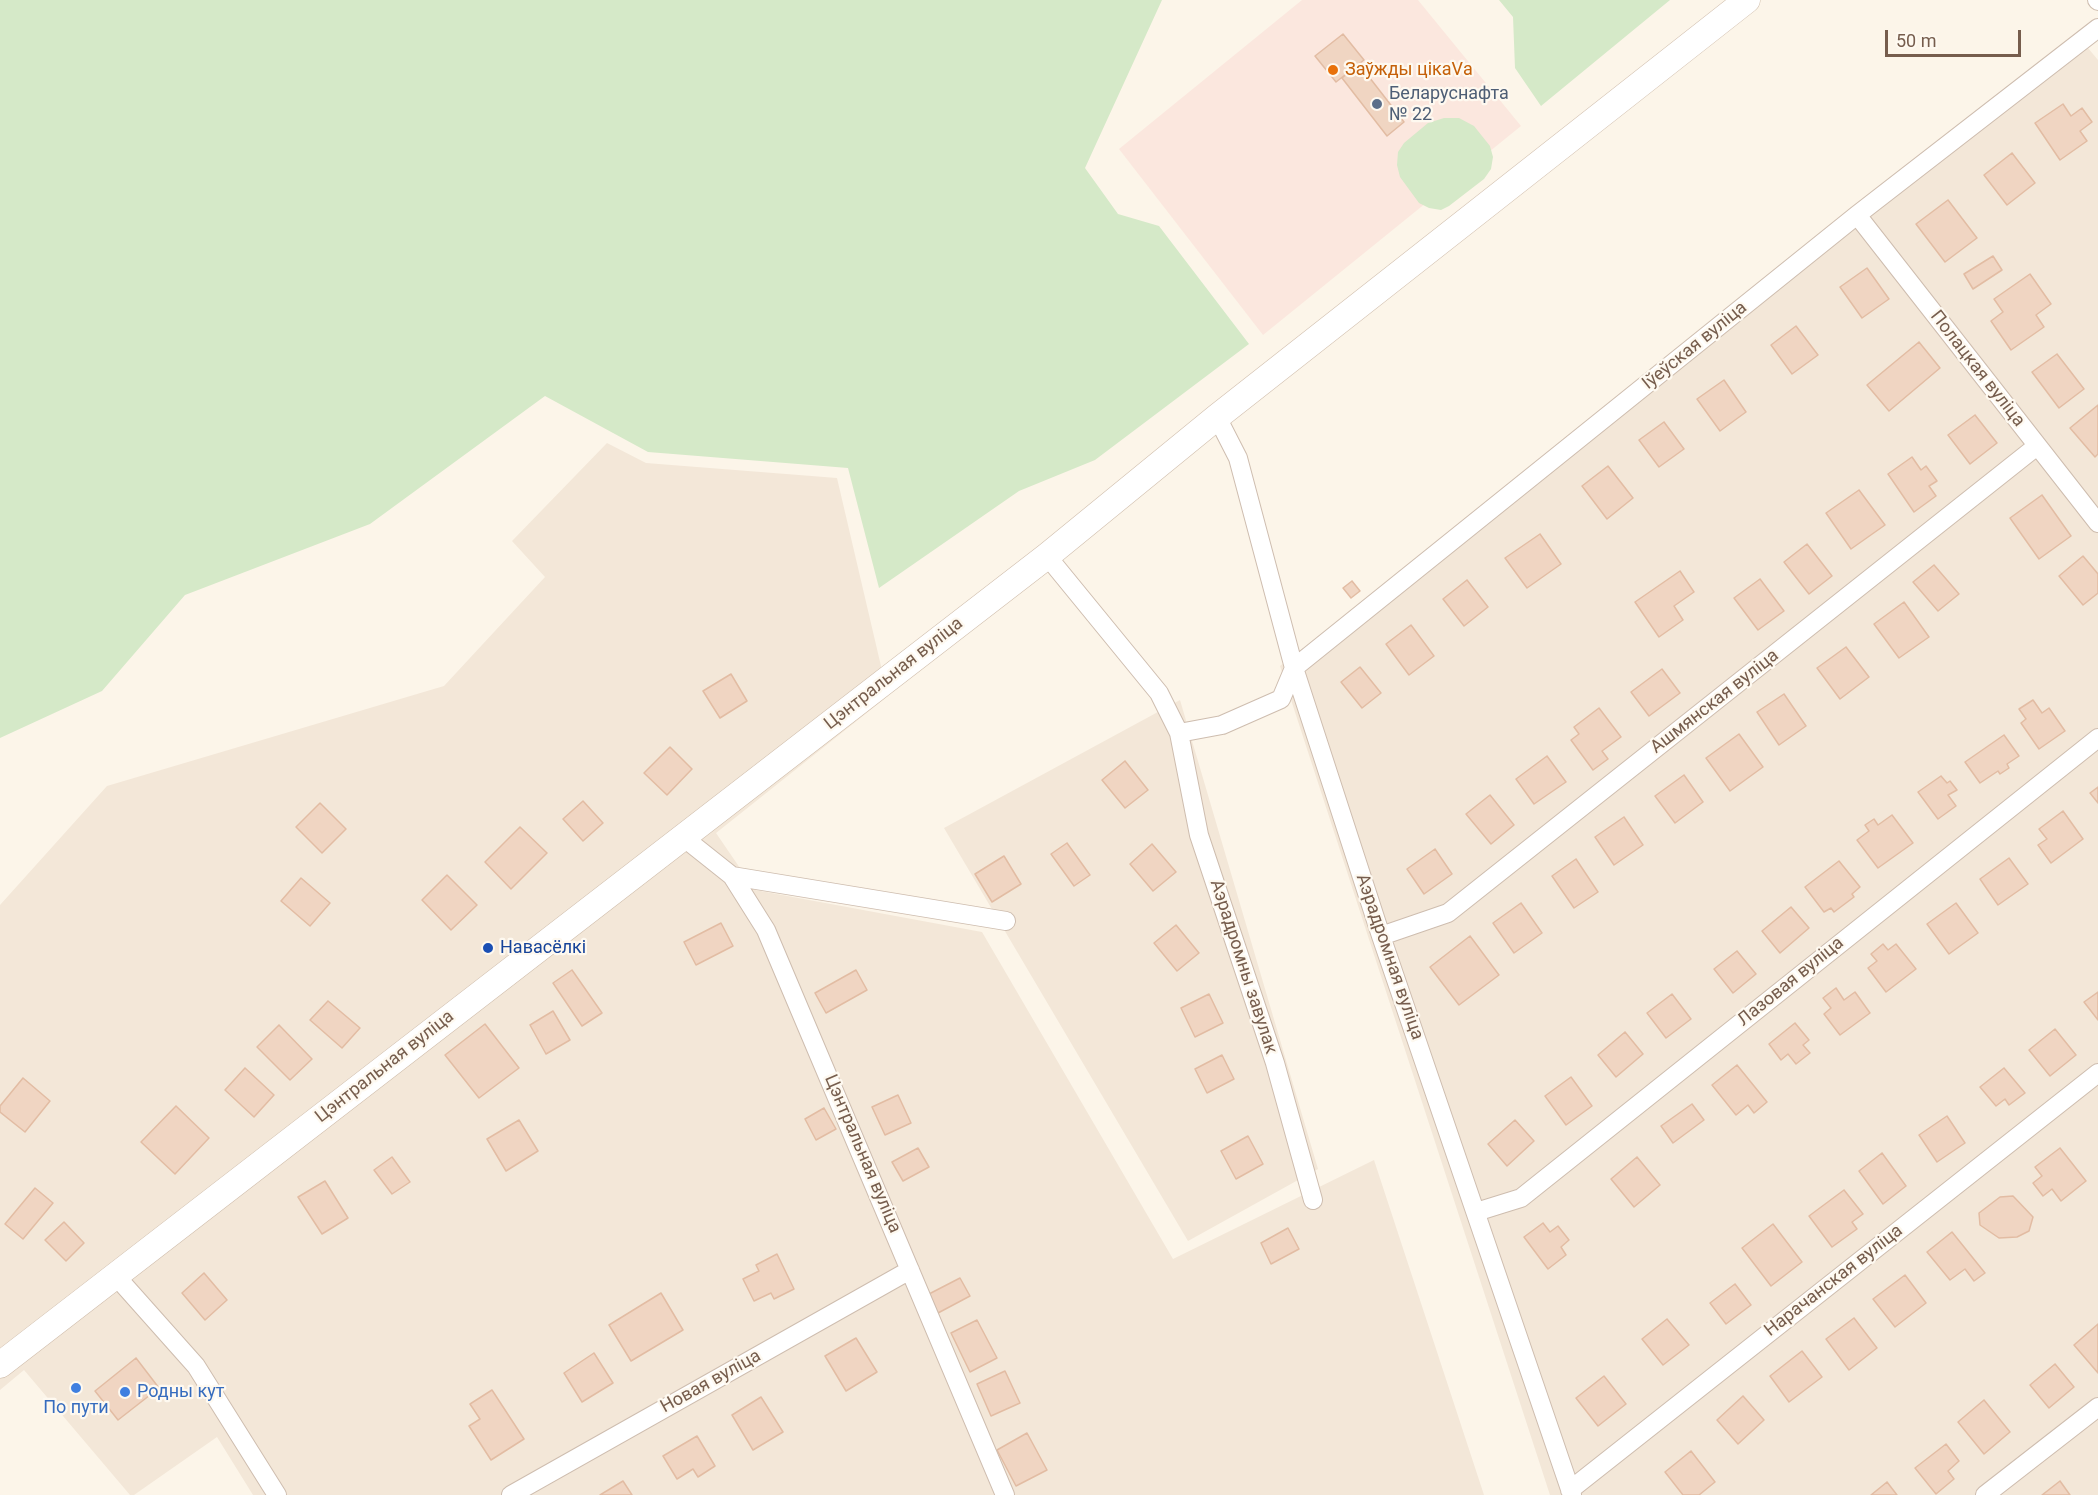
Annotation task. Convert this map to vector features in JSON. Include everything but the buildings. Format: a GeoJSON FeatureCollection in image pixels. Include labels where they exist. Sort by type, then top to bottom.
{"type":"FeatureCollection","features":[{"type":"Feature","properties":{"kind":"main road","name":"Цэнтральная вуліца"},"geometry":{"type":"LineString","coordinates":[[0,1365],[1047,556],[1217,417],[1747,0]]}},
{"type":"Feature","properties":{"kind":"street","name":"Іўеўская вуліца"},"geometry":{"type":"LineString","coordinates":[[1294,668],[1857,215],[2098,28]]}},
{"type":"Feature","properties":{"kind":"street","name":"Полацкая вуліца"},"geometry":{"type":"LineString","coordinates":[[1857,215],[2098,523]]}},
{"type":"Feature","properties":{"kind":"street","name":"Аэрадромная вуліца"},"geometry":{"type":"LineString","coordinates":[[1217,417],[1238,458],[1294,668],[1381,936],[1571,1492]]}},
{"type":"Feature","properties":{"kind":"street","name":"Ашмянская вуліца"},"geometry":{"type":"LineString","coordinates":[[1381,936],[1449,913],[2037,446]]}},
{"type":"Feature","properties":{"kind":"street","name":"Аэрадромны завулак"},"geometry":{"type":"LineString","coordinates":[[1047,556],[1159,693],[1179,733],[1199,836],[1275,1063],[1313,1200]]}},
{"type":"Feature","properties":{"kind":"street"},"geometry":{"type":"LineString","coordinates":[[1179,733],[1222,724],[1281,699],[1294,668]]}},
{"type":"Feature","properties":{"kind":"street","name":"Лазовая вуліца"},"geometry":{"type":"LineString","coordinates":[[1476,1212],[1521,1198],[2098,738]]}},
{"type":"Feature","properties":{"kind":"street","name":"Цэнтральная вуліца"},"geometry":{"type":"LineString","coordinates":[[683,837],[732,876],[766,930],[1005,1495]]}},
{"type":"Feature","properties":{"kind":"street"},"geometry":{"type":"LineString","coordinates":[[732,876],[1006,921]]}},
{"type":"Feature","properties":{"kind":"street","name":"Нарачанская вуліца"},"geometry":{"type":"LineString","coordinates":[[1571,1492],[2098,1073]]}},
{"type":"Feature","properties":{"kind":"street","name":"Новая вуліца"},"geometry":{"type":"LineString","coordinates":[[511,1495],[910,1270]]}},
{"type":"Feature","properties":{"kind":"street"},"geometry":{"type":"LineString","coordinates":[[115,1275],[196,1366],[277,1495]]}},
{"type":"Feature","properties":{"kind":"street"},"geometry":{"type":"LineString","coordinates":[[1985,1495],[2098,1407]]}},
{"type":"Feature","properties":{"kind":"shaded area"},"geometry":{"type":"Polygon","coordinates":[[[1302,0],[1418,0],[1521,126],[1263,335],[1119,149],[1302,0]]]}},
{"type":"Feature","properties":{"kind":"shaded area"},"geometry":{"type":"Polygon","coordinates":[[[2088,48],[2098,60],[2098,1495],[1550,1495],[1280,666],[2088,48]]]}},
{"type":"Feature","properties":{"kind":"shaded area"},"geometry":{"type":"Polygon","coordinates":[[[607,443],[646,463],[837,478],[888,696],[716,833],[755,890],[982,932],[1173,1259],[1374,1160],[1484,1495],[253,1495],[217,1437],[134,1495],[130,1495],[24,1370],[0,1390],[0,905],[107,786],[444,686],[545,577],[512,541],[607,443]]]}},
{"type":"Feature","properties":{"kind":"shaded area"},"geometry":{"type":"Polygon","coordinates":[[[1180,700],[1318,1169],[1188,1241],[944,828],[1180,700]]]}},
{"type":"Feature","properties":{"kind":"green space"},"geometry":{"type":"Polygon","coordinates":[[[0,0],[1162,0],[1085,168],[1118,214],[1159,226],[1249,344],[1095,460],[1019,491],[879,588],[848,468],[648,452],[545,396],[370,524],[185,595],[102,691],[0,738],[0,0]]]}},
{"type":"Feature","properties":{"kind":"green space"},"geometry":{"type":"Polygon","coordinates":[[[1499,0],[1670,0],[1541,106],[1515,68],[1513,17],[1499,0]]]}},
{"type":"Feature","properties":{"kind":"green space"},"geometry":{"type":"Polygon","coordinates":[[[1444,118],[1459,118],[1474,126],[1490,146],[1493,157],[1491,169],[1484,179],[1441,210],[1419,203],[1400,177],[1397,165],[1398,152],[1404,143],[1428,123],[1444,118]]]}},
{"type":"Feature","properties":{"kind":"place","name":"Заўжды цікаVа"},"geometry":{"type":"Point","coordinates":[1333,70]}},
{"type":"Feature","properties":{"kind":"place","name":"Беларуснафта № 22"},"geometry":{"type":"Point","coordinates":[1377,104]}},
{"type":"Feature","properties":{"kind":"place","name":"Навасёлкі"},"geometry":{"type":"Point","coordinates":[488,948]}},
{"type":"Feature","properties":{"kind":"place","name":"По пути"},"geometry":{"type":"Point","coordinates":[76,1388]}},
{"type":"Feature","properties":{"kind":"place","name":"Родны кут"},"geometry":{"type":"Point","coordinates":[125,1392]}}]}
